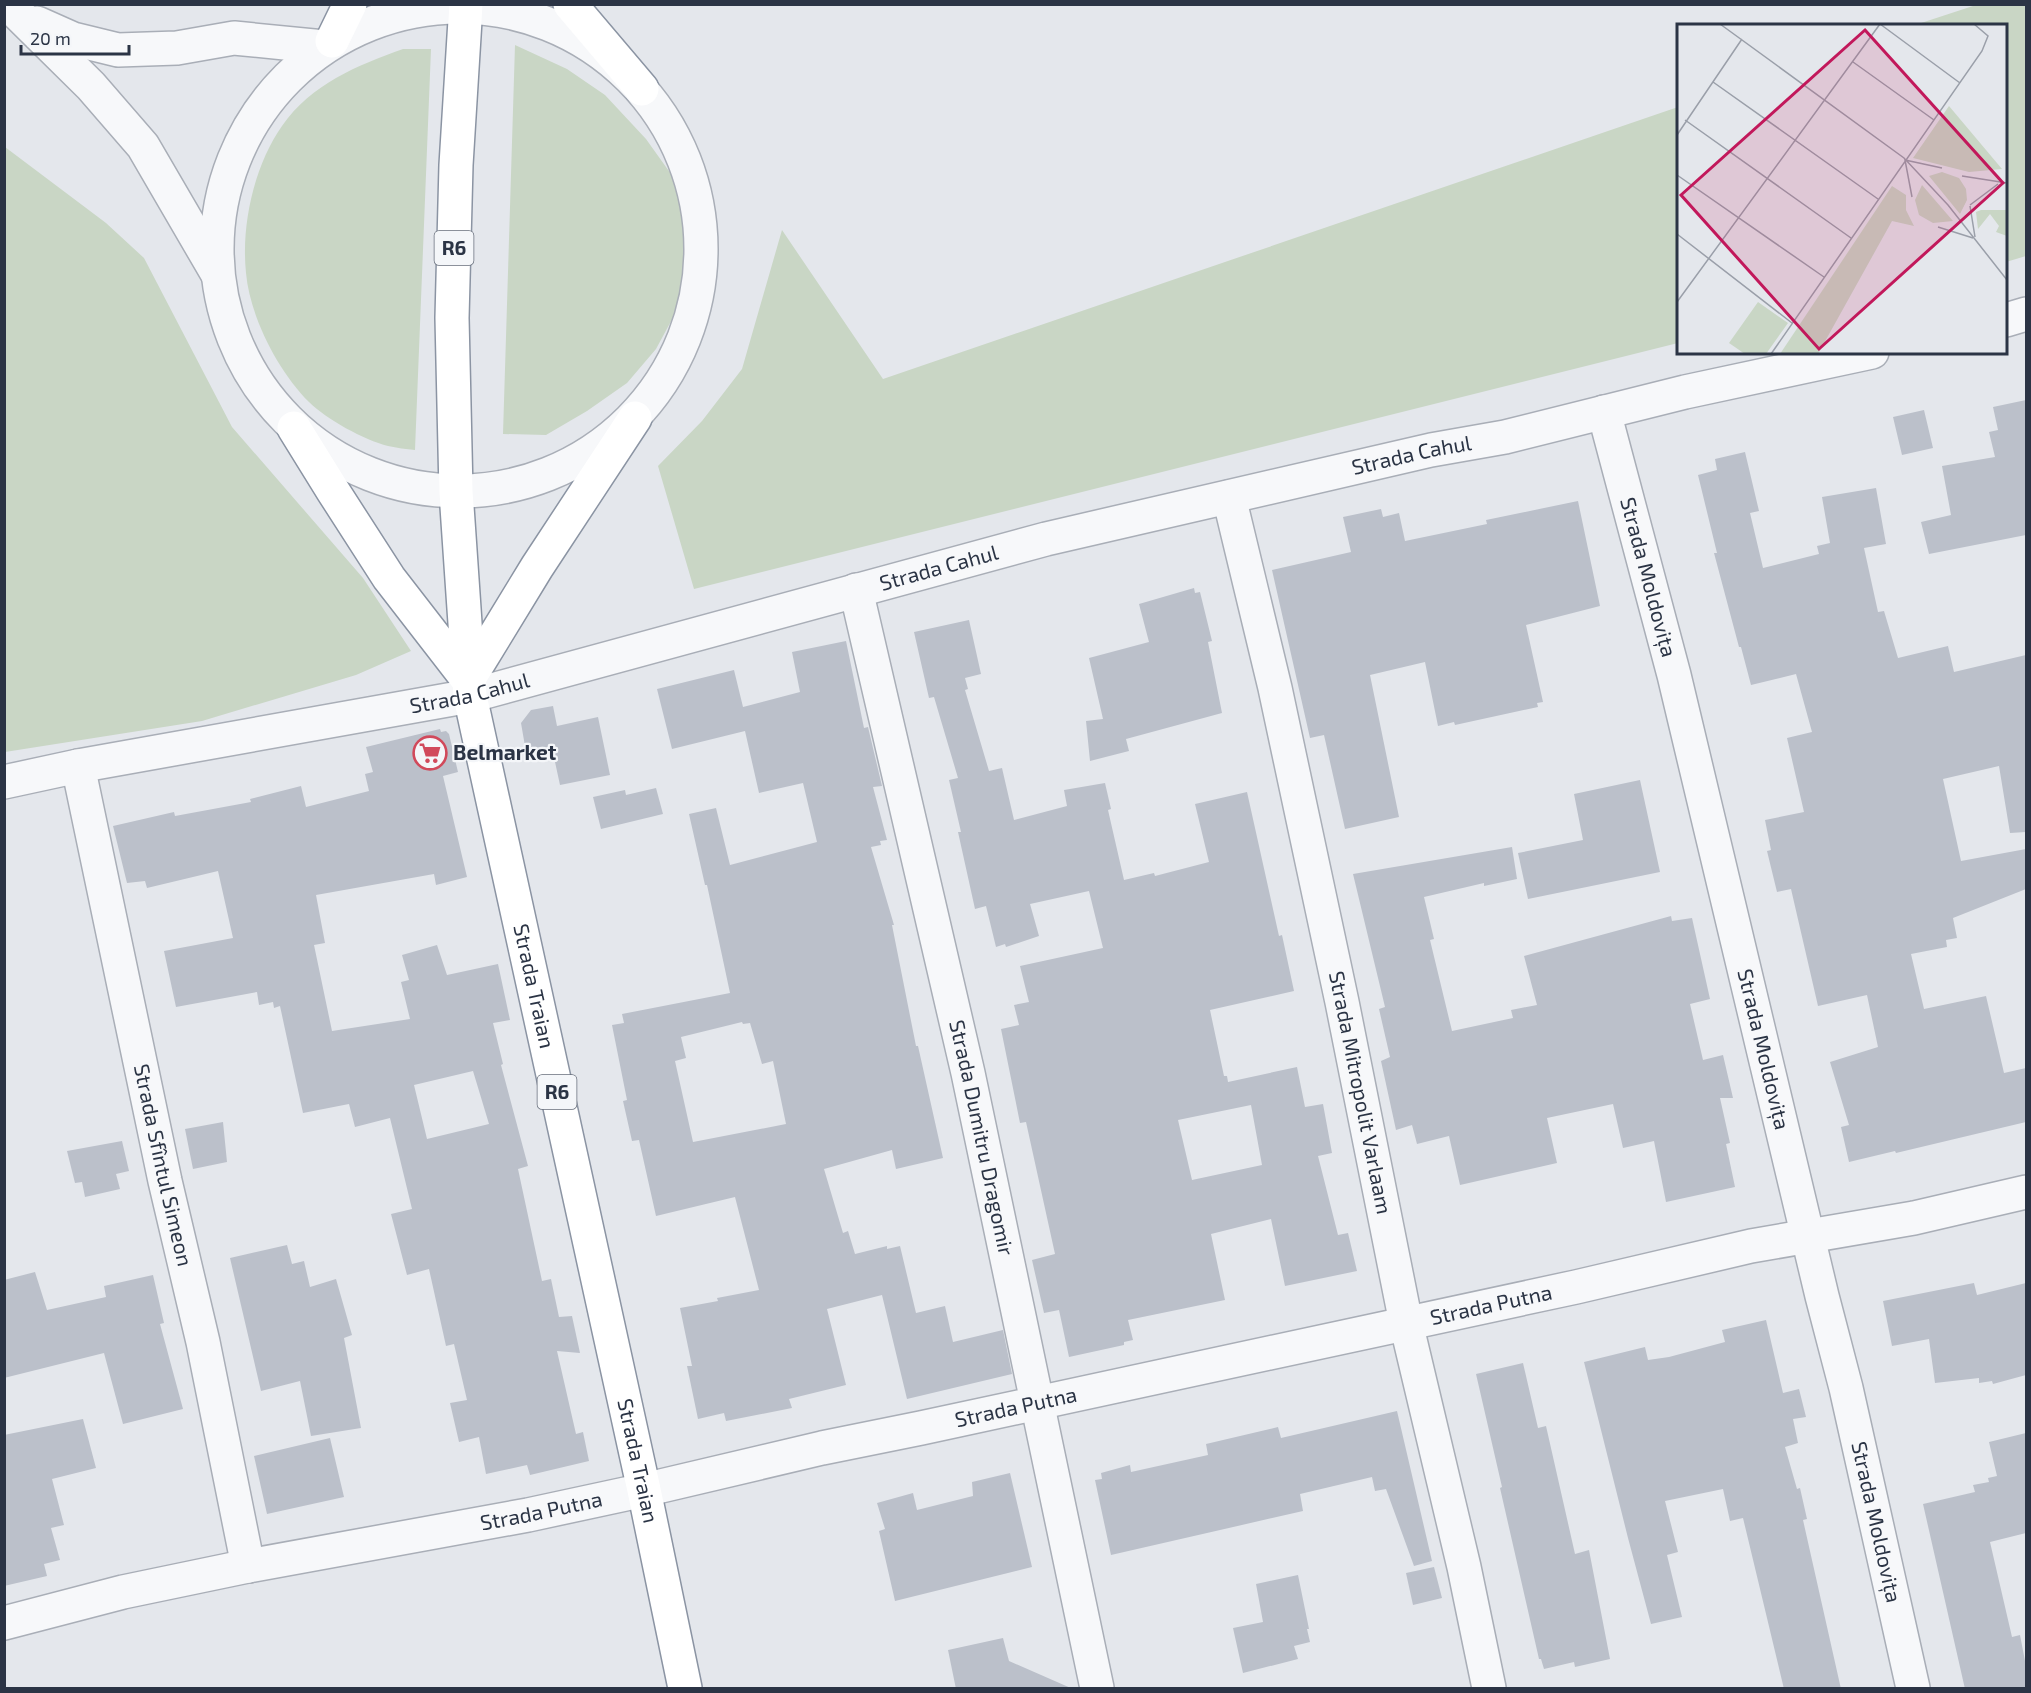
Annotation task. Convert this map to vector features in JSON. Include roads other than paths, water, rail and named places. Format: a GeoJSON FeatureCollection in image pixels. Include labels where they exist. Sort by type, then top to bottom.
{"type":"FeatureCollection","features":[{"type":"Feature","properties":{"kind":"highway"},"geometry":{"type":"LineString","coordinates":[[328,44],[350,4]]}},
{"type":"Feature","properties":{"kind":"highway"},"geometry":{"type":"LineString","coordinates":[[570,4],[642,89]]}},
{"type":"Feature","properties":{"kind":"highway","name":"R6"},"geometry":{"type":"LineString","coordinates":[[456,492],[452,318],[456,165],[466,5]]}},
{"type":"Feature","properties":{"kind":"highway"},"geometry":{"type":"LineString","coordinates":[[294,428],[389,578],[469,688],[537,567],[635,418]]}},
{"type":"Feature","properties":{"kind":"highway","name":"Strada Trаian"},"geometry":{"type":"LineString","coordinates":[[456,492],[469,688],[644,1490],[684,1689]]}},
{"type":"Feature","properties":{"kind":"street"},"geometry":{"type":"LineString","coordinates":[[466,5],[531,17],[582,41],[592,46],[642,89],[681,150],[700,220],[700,243],[699,291],[676,359],[635,418],[583,458],[522,484],[456,492],[398,484],[386,480],[342,462],[294,428],[256,383],[230,330],[217,273],[219,205],[241,140],[280,84],[328,44],[374,21],[419,9],[466,5]]}},
{"type":"Feature","properties":{"kind":"street"},"geometry":{"type":"LineString","coordinates":[[14,9],[73,39],[118,50],[177,48],[234,38],[328,44]]}},
{"type":"Feature","properties":{"kind":"street"},"geometry":{"type":"LineString","coordinates":[[14,9],[91,86],[143,146],[217,273]]}},
{"type":"Feature","properties":{"kind":"street"},"geometry":{"type":"LineString","coordinates":[[2007,320],[2026,314]]}},
{"type":"Feature","properties":{"kind":"street","name":"Strada Cahul"},"geometry":{"type":"LineString","coordinates":[[4,782],[78,765],[469,688],[856,590],[1046,539],[1431,450],[1505,437],[1685,392],[1863,354]]}},
{"type":"Feature","properties":{"kind":"street","name":"Strada Moldovița"},"geometry":{"type":"LineString","coordinates":[[1604,412],[1674,675],[1846,1388],[1913,1689]]}},
{"type":"Feature","properties":{"kind":"street","name":"Strada Mitropolit Varlaam"},"geometry":{"type":"LineString","coordinates":[[1229,497],[1275,688],[1347,1025],[1406,1323],[1464,1567],[1489,1689]]}},
{"type":"Feature","properties":{"kind":"street","name":"Strada Dumitru Dragomir"},"geometry":{"type":"LineString","coordinates":[[856,590],[968,1073],[1097,1689]]}},
{"type":"Feature","properties":{"kind":"street","name":"Strada Sfîntul Simeon"},"geometry":{"type":"LineString","coordinates":[[78,765],[165,1181],[206,1354],[248,1566]]}},
{"type":"Feature","properties":{"kind":"street","name":"Strada Putna"},"geometry":{"type":"LineString","coordinates":[[4,1623],[123,1592],[644,1490],[822,1448],[1576,1287],[1751,1246],[1914,1218],[2026,1192]]}},
{"type":"Feature","properties":{"kind":"place","name":"Belmarket"},"geometry":{"type":"Point","coordinates":[430,753]}}]}
